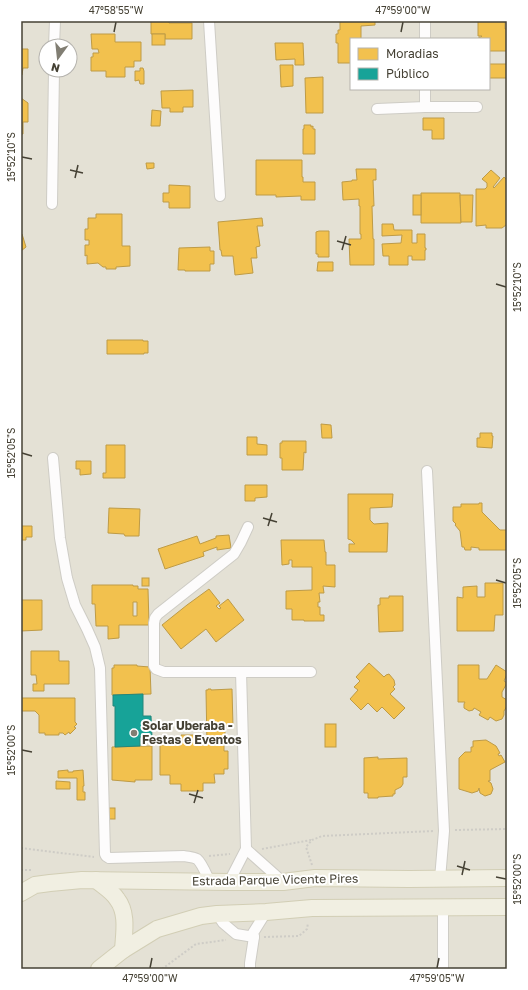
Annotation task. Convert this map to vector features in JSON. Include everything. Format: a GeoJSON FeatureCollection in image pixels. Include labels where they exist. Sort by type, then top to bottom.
{"type":"FeatureCollection","features":[{"type":"Feature","properties":{"kind":"main road","name":"Estrada Parque Vicente Pires"},"geometry":{"type":"LineString","coordinates":[[21,893],[35,885],[50,882],[96,880],[283,882],[315,878],[507,878]]}},
{"type":"Feature","properties":{"kind":"main road"},"geometry":{"type":"LineString","coordinates":[[96,880],[116,897],[122,906],[124,916],[124,935],[122,950]]}},
{"type":"Feature","properties":{"kind":"main road"},"geometry":{"type":"LineString","coordinates":[[99,969],[122,950],[157,929],[201,916],[312,908],[507,907]]}},
{"type":"Feature","properties":{"kind":"street"},"geometry":{"type":"LineString","coordinates":[[54,21],[54,38]]}},
{"type":"Feature","properties":{"kind":"street"},"geometry":{"type":"LineString","coordinates":[[208,21],[220,196]]}},
{"type":"Feature","properties":{"kind":"street"},"geometry":{"type":"LineString","coordinates":[[425,38],[426,21]]}},
{"type":"Feature","properties":{"kind":"street"},"geometry":{"type":"LineString","coordinates":[[52,204],[54,78]]}},
{"type":"Feature","properties":{"kind":"street"},"geometry":{"type":"LineString","coordinates":[[425,90],[425,107]]}},
{"type":"Feature","properties":{"kind":"street"},"geometry":{"type":"LineString","coordinates":[[377,109],[477,107]]}},
{"type":"Feature","properties":{"kind":"street"},"geometry":{"type":"LineString","coordinates":[[53,458],[60,538],[66,578],[75,605],[95,647],[100,668],[105,854],[109,858],[192,857],[198,860],[210,882]]}},
{"type":"Feature","properties":{"kind":"street"},"geometry":{"type":"LineString","coordinates":[[427,471],[444,831],[440,879]]}},
{"type":"Feature","properties":{"kind":"street"},"geometry":{"type":"LineString","coordinates":[[248,527],[234,554],[158,614],[155,618],[154,666],[156,669],[164,672],[311,672]]}},
{"type":"Feature","properties":{"kind":"street"},"geometry":{"type":"LineString","coordinates":[[229,882],[246,849],[241,672]]}},
{"type":"Feature","properties":{"kind":"street"},"geometry":{"type":"LineString","coordinates":[[246,849],[283,882]]}},
{"type":"Feature","properties":{"kind":"street"},"geometry":{"type":"LineString","coordinates":[[443,908],[443,969]]}},
{"type":"Feature","properties":{"kind":"street"},"geometry":{"type":"LineString","coordinates":[[250,969],[254,937],[253,933],[266,912]]}},
{"type":"Feature","properties":{"kind":"street"},"geometry":{"type":"LineString","coordinates":[[217,914],[223,923],[236,934],[254,937]]}},
{"type":"Feature","properties":{"kind":"path"},"geometry":{"type":"LineString","coordinates":[[21,848],[109,858]]}},
{"type":"Feature","properties":{"kind":"shaded area"},"geometry":{"type":"Polygon","coordinates":[[[21,21],[507,21],[507,969],[21,969],[21,21]]]}},
{"type":"Feature","properties":{"kind":"building: Moradias"},"geometry":{"type":"Polygon","coordinates":[[[151,21],[192,23],[192,39],[165,39],[165,34],[151,34],[151,21]]]}},
{"type":"Feature","properties":{"kind":"building: Moradias"},"geometry":{"type":"Polygon","coordinates":[[[340,21],[375,21],[375,25],[361,26],[361,38],[350,38],[350,63],[338,63],[338,43],[336,43],[336,34],[338,34],[338,30],[340,30],[340,21]]]}},
{"type":"Feature","properties":{"kind":"building: Moradias"},"geometry":{"type":"Polygon","coordinates":[[[478,21],[505,21],[505,29],[507,29],[507,51],[490,51],[490,38],[479,38],[482,36],[478,36],[478,21]]]}},
{"type":"Feature","properties":{"kind":"building: Moradias"},"geometry":{"type":"Polygon","coordinates":[[[91,34],[115,34],[115,42],[141,42],[141,61],[134,61],[134,67],[125,67],[125,77],[106,77],[106,71],[91,71],[91,57],[93,57],[93,53],[99,53],[98,49],[92,49],[91,34]]]}},
{"type":"Feature","properties":{"kind":"building: Moradias"},"geometry":{"type":"Polygon","coordinates":[[[152,34],[165,34],[165,45],[152,45],[152,34]]]}},
{"type":"Feature","properties":{"kind":"building: Moradias"},"geometry":{"type":"Polygon","coordinates":[[[275,43],[303,43],[304,65],[295,65],[295,59],[276,60],[275,43]]]}},
{"type":"Feature","properties":{"kind":"building: Moradias"},"geometry":{"type":"Polygon","coordinates":[[[21,49],[28,49],[28,68],[23,68],[22,75],[21,75],[21,49]]]}},
{"type":"Feature","properties":{"kind":"building: Moradias"},"geometry":{"type":"Polygon","coordinates":[[[490,64],[507,64],[507,78],[490,78],[490,64]]]}},
{"type":"Feature","properties":{"kind":"building: Moradias"},"geometry":{"type":"Polygon","coordinates":[[[280,65],[293,65],[293,86],[281,87],[280,65]]]}},
{"type":"Feature","properties":{"kind":"building: Moradias"},"geometry":{"type":"Polygon","coordinates":[[[140,68],[143,68],[144,71],[144,84],[140,84],[139,80],[135,81],[135,71],[140,71],[140,68]]]}},
{"type":"Feature","properties":{"kind":"building: Moradias"},"geometry":{"type":"Polygon","coordinates":[[[323,77],[323,113],[306,113],[305,78],[323,77]]]}},
{"type":"Feature","properties":{"kind":"building: Moradias"},"geometry":{"type":"Polygon","coordinates":[[[193,90],[193,107],[183,107],[183,112],[170,112],[170,108],[162,108],[161,91],[193,90]]]}},
{"type":"Feature","properties":{"kind":"building: Moradias"},"geometry":{"type":"Polygon","coordinates":[[[21,98],[28,103],[28,122],[23,122],[23,134],[21,134],[21,98]]]}},
{"type":"Feature","properties":{"kind":"building: Moradias"},"geometry":{"type":"Polygon","coordinates":[[[152,110],[161,111],[160,126],[151,126],[152,110]]]}},
{"type":"Feature","properties":{"kind":"building: Moradias"},"geometry":{"type":"Polygon","coordinates":[[[423,118],[444,118],[444,139],[432,139],[432,130],[423,130],[423,118]]]}},
{"type":"Feature","properties":{"kind":"building: Moradias"},"geometry":{"type":"Polygon","coordinates":[[[304,125],[311,125],[311,127],[313,126],[313,129],[315,129],[315,154],[303,154],[304,125]]]}},
{"type":"Feature","properties":{"kind":"building: Moradias"},"geometry":{"type":"Polygon","coordinates":[[[256,160],[302,160],[303,182],[315,182],[315,200],[301,200],[301,196],[276,197],[276,195],[256,195],[256,160]]]}},
{"type":"Feature","properties":{"kind":"building: Moradias"},"geometry":{"type":"Polygon","coordinates":[[[146,163],[154,163],[154,168],[147,169],[146,163]]]}},
{"type":"Feature","properties":{"kind":"building: Moradias"},"geometry":{"type":"Polygon","coordinates":[[[356,169],[376,169],[376,180],[373,180],[374,206],[372,206],[374,265],[350,265],[349,239],[361,239],[360,206],[359,199],[343,200],[342,182],[357,180],[356,169]]]}},
{"type":"Feature","properties":{"kind":"building: Moradias"},"geometry":{"type":"Polygon","coordinates":[[[491,170],[500,178],[493,187],[494,188],[504,177],[507,180],[507,225],[502,228],[486,228],[486,225],[476,226],[476,189],[485,189],[487,187],[487,183],[482,179],[491,170]]]}},
{"type":"Feature","properties":{"kind":"building: Moradias"},"geometry":{"type":"Polygon","coordinates":[[[169,185],[190,186],[190,208],[169,208],[169,202],[163,202],[163,193],[169,193],[169,185]]]}},
{"type":"Feature","properties":{"kind":"building: Moradias"},"geometry":{"type":"Polygon","coordinates":[[[421,193],[460,193],[461,223],[421,223],[421,193]]]}},
{"type":"Feature","properties":{"kind":"building: Moradias"},"geometry":{"type":"Polygon","coordinates":[[[413,195],[421,195],[421,215],[413,215],[413,195]]]}},
{"type":"Feature","properties":{"kind":"building: Moradias"},"geometry":{"type":"Polygon","coordinates":[[[460,195],[473,195],[472,222],[461,222],[460,195]]]}},
{"type":"Feature","properties":{"kind":"building: Moradias"},"geometry":{"type":"Polygon","coordinates":[[[96,214],[122,214],[122,246],[130,246],[130,266],[116,267],[116,269],[106,269],[106,267],[103,267],[98,263],[87,264],[85,245],[89,245],[89,240],[85,240],[85,229],[88,229],[88,218],[96,218],[96,214]]]}},
{"type":"Feature","properties":{"kind":"building: Moradias"},"geometry":{"type":"Polygon","coordinates":[[[262,218],[263,226],[257,226],[260,246],[256,247],[257,258],[251,258],[253,273],[235,275],[233,256],[222,256],[220,250],[218,222],[262,218]]]}},
{"type":"Feature","properties":{"kind":"building: Moradias"},"geometry":{"type":"Polygon","coordinates":[[[382,224],[393,224],[394,230],[412,230],[412,243],[417,243],[417,234],[425,234],[425,260],[412,260],[412,256],[408,256],[408,265],[389,265],[389,256],[383,256],[382,244],[401,243],[402,235],[382,236],[382,224]]]}},
{"type":"Feature","properties":{"kind":"building: Moradias"},"geometry":{"type":"Polygon","coordinates":[[[329,231],[329,257],[318,257],[318,254],[316,254],[316,232],[329,231]]]}},
{"type":"Feature","properties":{"kind":"building: Moradias"},"geometry":{"type":"Polygon","coordinates":[[[21,233],[26,247],[21,251],[21,233]]]}},
{"type":"Feature","properties":{"kind":"building: Moradias"},"geometry":{"type":"Polygon","coordinates":[[[210,247],[210,251],[214,251],[214,264],[210,264],[210,271],[178,270],[179,248],[210,247]]]}},
{"type":"Feature","properties":{"kind":"building: Moradias"},"geometry":{"type":"Polygon","coordinates":[[[318,262],[333,262],[333,271],[317,271],[318,262]]]}},
{"type":"Feature","properties":{"kind":"building: Moradias"},"geometry":{"type":"Polygon","coordinates":[[[107,340],[148,341],[148,353],[107,354],[107,340]]]}},
{"type":"Feature","properties":{"kind":"building: Moradias"},"geometry":{"type":"Polygon","coordinates":[[[321,424],[331,425],[332,438],[322,438],[321,424]]]}},
{"type":"Feature","properties":{"kind":"building: Moradias"},"geometry":{"type":"Polygon","coordinates":[[[480,433],[492,433],[492,448],[477,447],[477,438],[480,438],[480,433]]]}},
{"type":"Feature","properties":{"kind":"building: Moradias"},"geometry":{"type":"Polygon","coordinates":[[[247,437],[257,437],[257,444],[267,445],[267,455],[247,455],[247,437]]]}},
{"type":"Feature","properties":{"kind":"building: Moradias"},"geometry":{"type":"Polygon","coordinates":[[[282,441],[306,441],[306,453],[304,452],[303,470],[282,470],[280,443],[282,443],[282,441]]]}},
{"type":"Feature","properties":{"kind":"building: Moradias"},"geometry":{"type":"Polygon","coordinates":[[[106,445],[125,445],[125,478],[103,478],[103,473],[106,473],[106,445]]]}},
{"type":"Feature","properties":{"kind":"building: Moradias"},"geometry":{"type":"Polygon","coordinates":[[[76,461],[91,461],[91,474],[80,475],[80,469],[76,469],[76,461]]]}},
{"type":"Feature","properties":{"kind":"building: Moradias"},"geometry":{"type":"Polygon","coordinates":[[[245,485],[267,485],[267,497],[255,498],[255,501],[245,501],[245,485]]]}},
{"type":"Feature","properties":{"kind":"building: Moradias"},"geometry":{"type":"Polygon","coordinates":[[[348,494],[393,494],[392,507],[370,508],[370,520],[374,524],[388,523],[387,552],[349,552],[349,544],[355,544],[348,539],[348,494]]]}},
{"type":"Feature","properties":{"kind":"building: Moradias"},"geometry":{"type":"Polygon","coordinates":[[[482,503],[482,512],[500,530],[507,530],[507,550],[479,550],[479,548],[471,547],[471,550],[465,550],[464,547],[462,547],[460,531],[453,521],[453,507],[461,507],[461,504],[482,503]]]}},
{"type":"Feature","properties":{"kind":"building: Moradias"},"geometry":{"type":"Polygon","coordinates":[[[109,508],[140,509],[139,536],[125,536],[124,534],[108,533],[109,508]]]}},
{"type":"Feature","properties":{"kind":"building: Moradias"},"geometry":{"type":"Polygon","coordinates":[[[21,526],[32,526],[32,537],[26,537],[26,540],[21,540],[21,526]]]}},
{"type":"Feature","properties":{"kind":"building: Moradias"},"geometry":{"type":"Polygon","coordinates":[[[229,535],[231,548],[217,550],[217,547],[203,552],[204,556],[165,569],[158,549],[197,536],[200,544],[216,538],[216,536],[229,535]]]}},
{"type":"Feature","properties":{"kind":"building: Moradias"},"geometry":{"type":"Polygon","coordinates":[[[281,540],[324,540],[326,565],[335,565],[335,587],[323,586],[324,593],[319,593],[320,602],[318,602],[318,607],[320,607],[320,615],[324,615],[324,621],[292,620],[292,609],[286,609],[286,591],[312,590],[312,567],[292,567],[292,560],[289,560],[289,564],[282,565],[281,540]]]}},
{"type":"Feature","properties":{"kind":"building: Moradias"},"geometry":{"type":"Polygon","coordinates":[[[142,578],[149,578],[149,586],[142,586],[142,578]]]}},
{"type":"Feature","properties":{"kind":"building: Moradias"},"geometry":{"type":"Polygon","coordinates":[[[485,583],[503,583],[503,615],[495,615],[494,631],[457,631],[457,597],[463,598],[463,587],[477,586],[477,597],[485,597],[485,583]]]}},
{"type":"Feature","properties":{"kind":"building: Moradias"},"geometry":{"type":"Polygon","coordinates":[[[92,585],[133,585],[138,586],[138,589],[148,589],[149,625],[119,625],[119,638],[108,639],[108,626],[96,626],[95,604],[92,604],[92,585]],[[133,602],[133,616],[137,616],[137,602],[133,602]]]}},
{"type":"Feature","properties":{"kind":"building: Moradias"},"geometry":{"type":"Polygon","coordinates":[[[209,589],[220,603],[216,606],[219,609],[221,608],[219,606],[228,599],[244,620],[216,642],[206,629],[181,649],[162,625],[209,589]]]}},
{"type":"Feature","properties":{"kind":"building: Moradias"},"geometry":{"type":"Polygon","coordinates":[[[389,596],[403,596],[403,631],[379,632],[378,605],[380,605],[380,598],[389,598],[389,596]]]}},
{"type":"Feature","properties":{"kind":"building: Moradias"},"geometry":{"type":"Polygon","coordinates":[[[21,600],[42,600],[42,630],[21,631],[21,600]]]}},
{"type":"Feature","properties":{"kind":"building: Moradias"},"geometry":{"type":"Polygon","coordinates":[[[31,651],[59,651],[59,661],[69,661],[69,684],[44,684],[44,691],[33,691],[33,684],[37,684],[36,675],[31,675],[31,651]]]}},
{"type":"Feature","properties":{"kind":"building: Moradias"},"geometry":{"type":"Polygon","coordinates":[[[369,663],[384,677],[389,674],[394,680],[395,685],[393,687],[395,689],[390,694],[405,708],[394,719],[382,707],[377,712],[368,703],[361,710],[350,699],[358,690],[354,687],[360,681],[356,677],[369,663]]]}},
{"type":"Feature","properties":{"kind":"building: Moradias"},"geometry":{"type":"Polygon","coordinates":[[[114,665],[137,665],[150,667],[151,694],[112,695],[112,668],[114,668],[114,665]]]}},
{"type":"Feature","properties":{"kind":"building: Moradias"},"geometry":{"type":"Polygon","coordinates":[[[458,665],[479,665],[479,679],[487,679],[496,665],[507,672],[504,681],[507,683],[502,692],[502,697],[507,700],[507,706],[502,719],[496,721],[490,717],[488,720],[479,715],[481,712],[474,708],[473,710],[469,711],[464,708],[465,702],[458,702],[458,665]]]}},
{"type":"Feature","properties":{"kind":"building: Moradias"},"geometry":{"type":"Polygon","coordinates":[[[232,689],[233,727],[225,727],[224,742],[224,751],[228,751],[228,769],[224,769],[224,774],[214,774],[215,783],[203,783],[203,791],[181,791],[181,784],[170,784],[170,775],[160,775],[160,745],[181,745],[181,735],[203,735],[203,745],[207,745],[206,690],[232,689]]]}},
{"type":"Feature","properties":{"kind":"building: Moradias"},"geometry":{"type":"Polygon","coordinates":[[[21,698],[75,698],[75,722],[77,724],[74,727],[76,728],[70,734],[69,732],[65,735],[63,733],[59,733],[59,735],[45,735],[45,733],[39,733],[39,715],[35,711],[21,711],[21,698]]]}},
{"type":"Feature","properties":{"kind":"building: Moradias"},"geometry":{"type":"Polygon","coordinates":[[[325,724],[336,724],[336,747],[325,747],[325,724]]]}},
{"type":"Feature","properties":{"kind":"building: Moradias"},"geometry":{"type":"Polygon","coordinates":[[[486,740],[496,746],[500,753],[498,754],[499,756],[501,755],[505,762],[490,770],[490,781],[488,781],[491,783],[493,789],[491,794],[485,796],[480,793],[479,788],[478,791],[472,793],[459,789],[459,758],[465,752],[471,752],[473,741],[486,740]]]}},
{"type":"Feature","properties":{"kind":"building: Moradias"},"geometry":{"type":"Polygon","coordinates":[[[152,746],[152,780],[135,780],[135,782],[112,780],[112,747],[152,746]]]}},
{"type":"Feature","properties":{"kind":"building: Moradias"},"geometry":{"type":"Polygon","coordinates":[[[378,757],[378,759],[407,758],[407,777],[403,777],[403,784],[395,790],[395,794],[393,794],[393,796],[368,798],[368,793],[364,793],[364,758],[378,757]]]}},
{"type":"Feature","properties":{"kind":"building: Moradias"},"geometry":{"type":"Polygon","coordinates":[[[68,770],[68,772],[73,772],[83,770],[83,792],[85,792],[85,800],[77,800],[77,778],[58,778],[58,771],[68,770]]]}},
{"type":"Feature","properties":{"kind":"building: Moradias"},"geometry":{"type":"Polygon","coordinates":[[[56,781],[70,782],[70,789],[56,789],[56,781]]]}},
{"type":"Feature","properties":{"kind":"building: Moradias"},"geometry":{"type":"Polygon","coordinates":[[[100,808],[115,808],[115,819],[100,819],[100,808]]]}},
{"type":"Feature","properties":{"kind":"building: Público"},"geometry":{"type":"Polygon","coordinates":[[[143,694],[143,716],[151,716],[152,737],[140,737],[140,746],[115,747],[115,706],[113,706],[113,695],[143,694]]]}},
{"type":"Feature","properties":{"kind":"place","name":"Solar Uberaba - Festas e Eventos"},"geometry":{"type":"Point","coordinates":[134,733]}}]}
